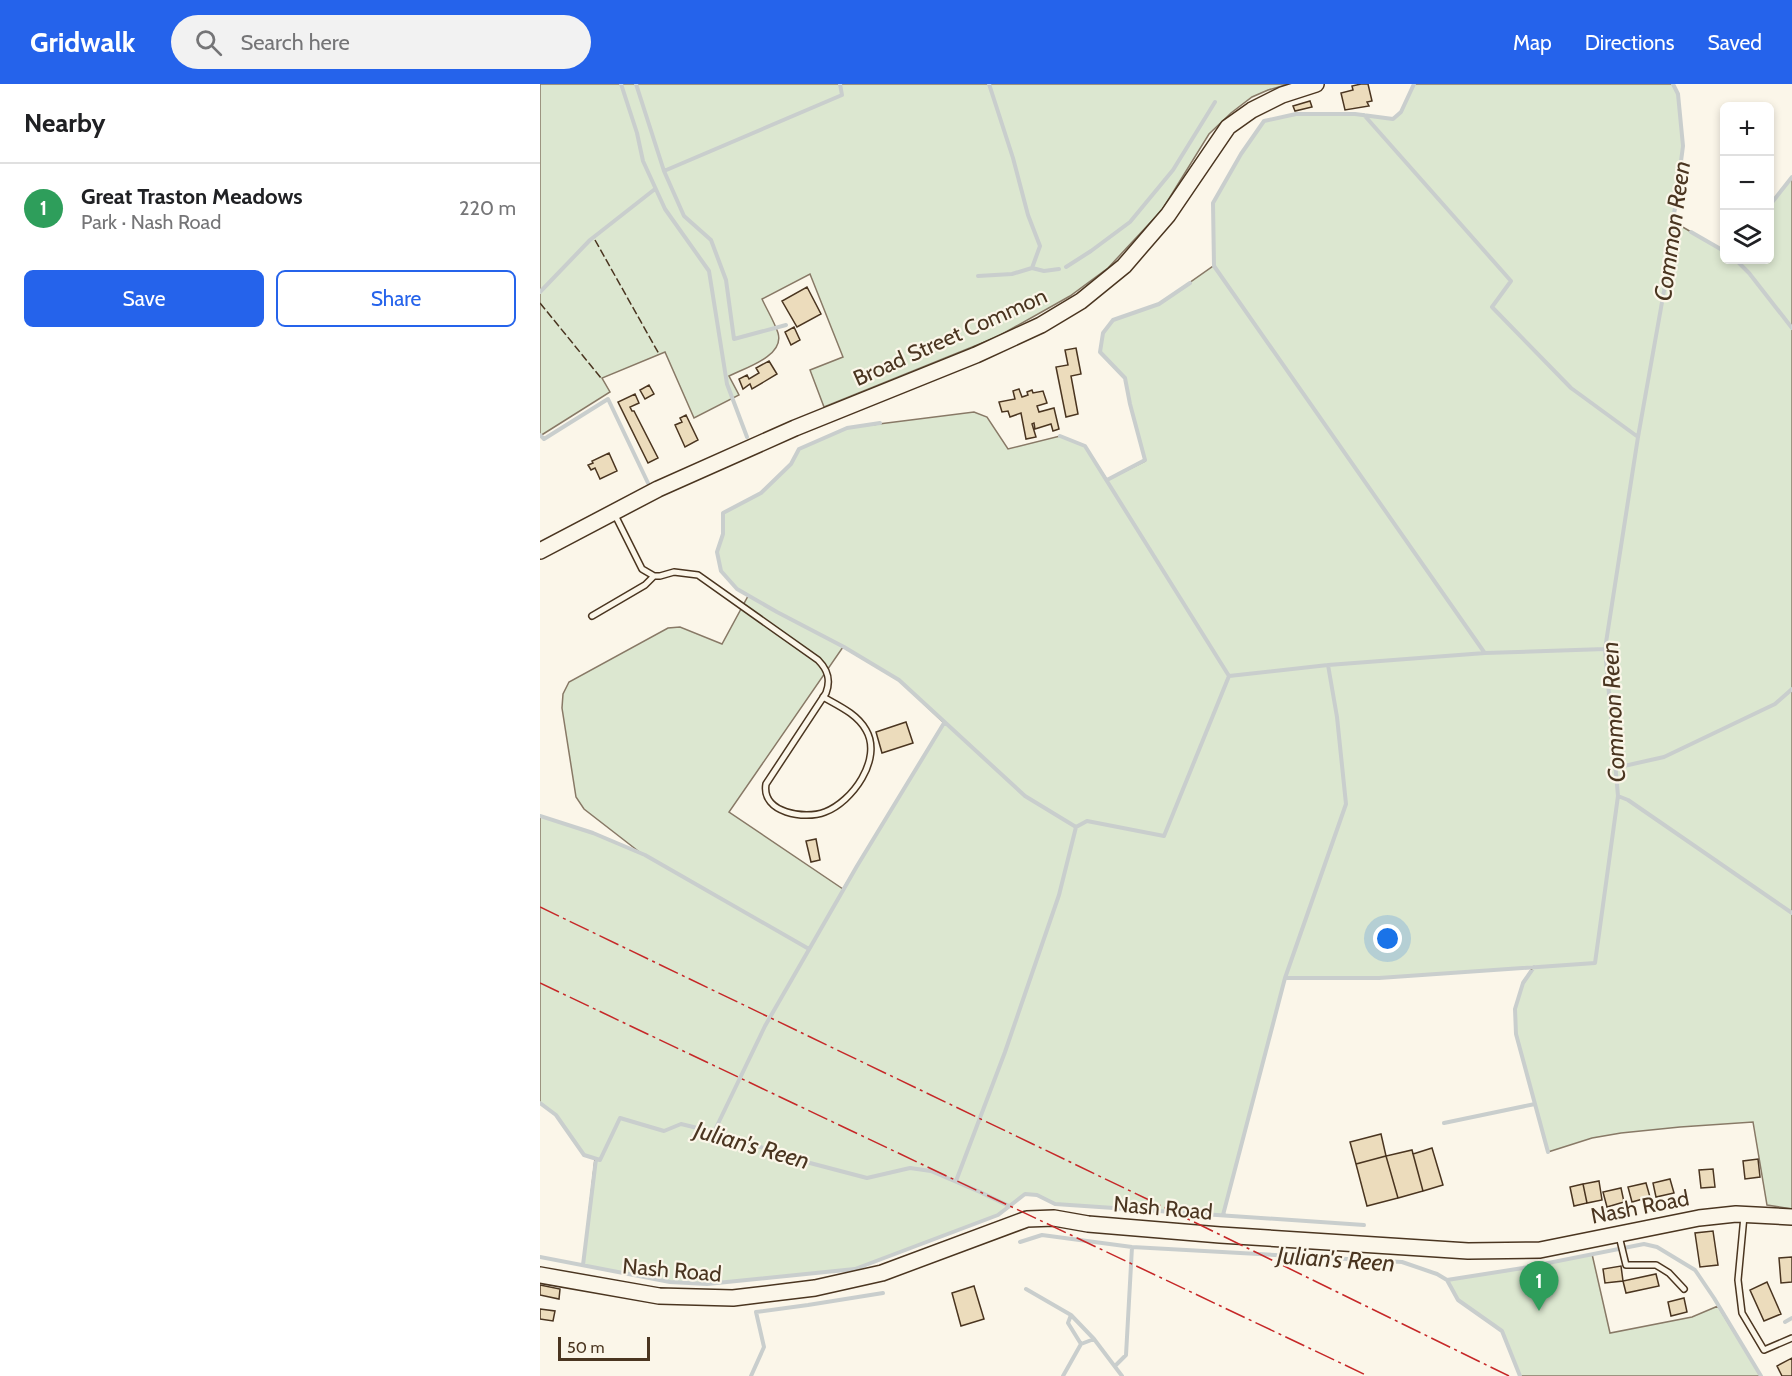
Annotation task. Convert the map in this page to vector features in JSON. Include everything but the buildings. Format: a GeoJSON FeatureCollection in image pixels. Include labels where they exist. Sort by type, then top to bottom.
{"type":"FeatureCollection","features":[{"type":"Feature","properties":{"kind":"street","name":"Broad Street Common"},"geometry":{"type":"LineString","coordinates":[[540,551],[658,489],[795,428],[976,355],[1041,325],[1081,301],[1124,266],[1161,223],[1228,127],[1252,110],[1282,95],[1316,84]]}},
{"type":"Feature","properties":{"kind":"street","name":"Nash Road"},"geometry":{"type":"LineString","coordinates":[[540,1275],[659,1296],[733,1298],[815,1288],[882,1273],[1027,1219],[1054,1218],[1088,1224],[1220,1235],[1468,1251],[1540,1250],[1619,1239],[1699,1218],[1744,1214],[1792,1217]]}},
{"type":"Feature","properties":{"kind":"lane"},"geometry":{"type":"LineString","coordinates":[[614,511],[642,569],[654,576],[674,572],[698,574],[818,660],[825,669],[828,688],[766,784],[768,799],[777,808],[785,811],[800,814],[825,812],[841,802],[853,790],[868,766],[872,750],[870,736],[854,716],[823,697]]}},
{"type":"Feature","properties":{"kind":"lane"},"geometry":{"type":"LineString","coordinates":[[592,616],[645,585],[654,576]]}},
{"type":"Feature","properties":{"kind":"lane"},"geometry":{"type":"LineString","coordinates":[[1744,1214],[1738,1280],[1742,1314],[1764,1350],[1792,1338]]}},
{"type":"Feature","properties":{"kind":"lane"},"geometry":{"type":"LineString","coordinates":[[1619,1239],[1626,1265],[1656,1265],[1669,1273],[1684,1289]]}},
{"type":"Feature","properties":{"kind":"green space"},"geometry":{"type":"Polygon","coordinates":[[[540,84],[1289,84],[1252,97],[1209,134],[1162,210],[1108,268],[1070,296],[997,337],[824,407],[810,370],[843,357],[810,274],[762,299],[778,333],[779,341],[770,355],[729,376],[739,395],[694,418],[665,352],[602,378],[610,392],[540,436],[540,84]]]}},
{"type":"Feature","properties":{"kind":"green space"},"geometry":{"type":"Polygon","coordinates":[[[1414,84],[1673,84],[1678,94],[1683,146],[1674,222],[1720,249],[1720,264],[1774,264],[1774,200],[1792,177],[1792,1209],[1767,1205],[1753,1122],[1621,1133],[1592,1138],[1548,1152],[1516,1034],[1515,1009],[1523,983],[1533,967],[1379,978],[1285,978],[1223,1215],[1055,1204],[1037,1195],[1025,1194],[998,1215],[855,1269],[707,1284],[670,1282],[583,1265],[595,1159],[584,1155],[556,1115],[540,1103],[540,816],[593,833],[642,854],[584,809],[576,797],[562,708],[563,694],[569,682],[668,628],[680,627],[722,644],[748,596],[737,589],[721,571],[717,552],[723,534],[723,513],[761,493],[791,464],[799,449],[847,428],[974,412],[987,417],[1008,449],[1060,436],[1085,446],[1107,480],[1145,461],[1125,378],[1100,352],[1103,333],[1113,320],[1159,304],[1213,266],[1213,203],[1241,154],[1264,121],[1296,114],[1355,114],[1393,119],[1401,112],[1414,84]],[[843,647],[729,812],[843,889],[944,723],[899,680],[843,647]]]}},
{"type":"Feature","properties":{"kind":"green space"},"geometry":{"type":"Polygon","coordinates":[[[1592,1254],[1610,1333],[1692,1317],[1718,1306],[1761,1376],[1520,1376],[1502,1331],[1458,1300],[1447,1280],[1592,1254]]]}},
{"type":"Feature","properties":{"kind":"waterway"},"geometry":{"type":"LineString","coordinates":[[621,84],[637,133],[643,161],[665,209],[709,271],[727,384],[747,437]]}},
{"type":"Feature","properties":{"kind":"waterway"},"geometry":{"type":"LineString","coordinates":[[636,84],[664,171],[684,216],[711,240],[726,280],[734,339],[786,325]]}},
{"type":"Feature","properties":{"kind":"waterway"},"geometry":{"type":"LineString","coordinates":[[664,171],[842,95],[840,84]]}},
{"type":"Feature","properties":{"kind":"waterway"},"geometry":{"type":"LineString","coordinates":[[978,276],[1012,274],[1032,268],[1040,246],[1028,215],[1013,158],[989,84]]}},
{"type":"Feature","properties":{"kind":"waterway"},"geometry":{"type":"LineString","coordinates":[[1414,84],[1401,112],[1393,119],[1355,114],[1296,114],[1264,121],[1241,154],[1213,203],[1214,266],[1484,652]]}},
{"type":"Feature","properties":{"kind":"waterway","name":"Common Reen"},"geometry":{"type":"LineString","coordinates":[[1285,978],[1379,978],[1595,963],[1618,796],[1605,649],[1638,437],[1664,291],[1683,146],[1678,94],[1673,84]]}},
{"type":"Feature","properties":{"kind":"waterway"},"geometry":{"type":"LineString","coordinates":[[1066,267],[1130,222],[1173,170],[1215,102]]}},
{"type":"Feature","properties":{"kind":"waterway"},"geometry":{"type":"LineString","coordinates":[[1364,115],[1511,281],[1492,307],[1571,388],[1638,437]]}},
{"type":"Feature","properties":{"kind":"waterway"},"geometry":{"type":"LineString","coordinates":[[1774,200],[1792,177]]}},
{"type":"Feature","properties":{"kind":"waterway"},"geometry":{"type":"LineString","coordinates":[[540,292],[590,240],[655,189]]}},
{"type":"Feature","properties":{"kind":"waterway"},"geometry":{"type":"LineString","coordinates":[[1691,232],[1720,249]]}},
{"type":"Feature","properties":{"kind":"waterway"},"geometry":{"type":"LineString","coordinates":[[1740,264],[1792,328]]}},
{"type":"Feature","properties":{"kind":"waterway"},"geometry":{"type":"LineString","coordinates":[[1032,268],[1044,271],[1059,269]]}},
{"type":"Feature","properties":{"kind":"waterway"},"geometry":{"type":"LineString","coordinates":[[1107,480],[1145,460],[1125,378],[1100,352],[1103,333],[1113,320],[1159,304],[1190,283]]}},
{"type":"Feature","properties":{"kind":"waterway"},"geometry":{"type":"LineString","coordinates":[[540,435],[544,439],[608,399],[648,483]]}},
{"type":"Feature","properties":{"kind":"waterway"},"geometry":{"type":"LineString","coordinates":[[880,423],[847,428],[799,449],[791,464],[761,493],[723,513],[723,534],[717,552],[721,571],[737,589],[844,647],[899,680],[1025,796],[1076,827]]}},
{"type":"Feature","properties":{"kind":"waterway"},"geometry":{"type":"LineString","coordinates":[[1060,436],[1085,446],[1229,676]]}},
{"type":"Feature","properties":{"kind":"waterway"},"geometry":{"type":"LineString","coordinates":[[956,1181],[1005,1052],[1059,895],[1076,827],[1087,821],[1164,836],[1229,676],[1328,665],[1485,653],[1605,649]]}},
{"type":"Feature","properties":{"kind":"waterway"},"geometry":{"type":"LineString","coordinates":[[1223,1215],[1285,978],[1346,804],[1337,717],[1328,665]]}},
{"type":"Feature","properties":{"kind":"waterway"},"geometry":{"type":"LineString","coordinates":[[1615,768],[1664,757],[1775,704],[1792,689]]}},
{"type":"Feature","properties":{"kind":"waterway"},"geometry":{"type":"LineString","coordinates":[[714,1132],[765,1026],[857,866],[944,723]]}},
{"type":"Feature","properties":{"kind":"waterway"},"geometry":{"type":"LineString","coordinates":[[1618,796],[1628,800],[1792,913]]}},
{"type":"Feature","properties":{"kind":"waterway"},"geometry":{"type":"LineString","coordinates":[[540,816],[593,833],[645,855],[809,949]]}},
{"type":"Feature","properties":{"kind":"waterway"},"geometry":{"type":"LineString","coordinates":[[1534,967],[1523,983],[1515,1009],[1516,1034],[1548,1152]]}},
{"type":"Feature","properties":{"kind":"waterway","name":"Julian's Reen"},"geometry":{"type":"LineString","coordinates":[[540,1103],[556,1115],[584,1155],[600,1160],[620,1118],[664,1131],[681,1124],[867,1178],[910,1168],[931,1171],[1009,1206]]}},
{"type":"Feature","properties":{"kind":"waterway"},"geometry":{"type":"LineString","coordinates":[[1444,1123],[1535,1104]]}},
{"type":"Feature","properties":{"kind":"waterway"},"geometry":{"type":"LineString","coordinates":[[583,1265],[596,1159]]}},
{"type":"Feature","properties":{"kind":"waterway"},"geometry":{"type":"LineString","coordinates":[[540,1257],[670,1282],[707,1284],[855,1269],[998,1215],[1025,1194],[1037,1195],[1055,1204],[1364,1225]]}},
{"type":"Feature","properties":{"kind":"waterway","name":"Julian's Reen"},"geometry":{"type":"LineString","coordinates":[[1020,1242],[1042,1235],[1132,1247],[1402,1262],[1437,1274],[1447,1280],[1523,1268],[1644,1244],[1657,1247],[1695,1270],[1761,1376]]}},
{"type":"Feature","properties":{"kind":"waterway"},"geometry":{"type":"LineString","coordinates":[[1115,1366],[1126,1355],[1132,1247]]}},
{"type":"Feature","properties":{"kind":"waterway"},"geometry":{"type":"LineString","coordinates":[[1447,1280],[1458,1300],[1502,1331],[1520,1376]]}},
{"type":"Feature","properties":{"kind":"waterway"},"geometry":{"type":"LineString","coordinates":[[1026,1289],[1071,1315],[1094,1339],[1122,1376]]}},
{"type":"Feature","properties":{"kind":"waterway"},"geometry":{"type":"LineString","coordinates":[[751,1376],[764,1347],[756,1312],[883,1293]]}},
{"type":"Feature","properties":{"kind":"waterway"},"geometry":{"type":"LineString","coordinates":[[1071,1315],[1068,1323],[1081,1344]]}},
{"type":"Feature","properties":{"kind":"waterway"},"geometry":{"type":"LineString","coordinates":[[1785,1322],[1792,1318]]}},
{"type":"Feature","properties":{"kind":"waterway"},"geometry":{"type":"LineString","coordinates":[[1063,1376],[1081,1344],[1094,1339]]}},
{"type":"Feature","properties":{"kind":"fence"},"geometry":{"type":"LineString","coordinates":[[595,240],[659,354]]}},
{"type":"Feature","properties":{"kind":"fence"},"geometry":{"type":"LineString","coordinates":[[540,303],[601,378]]}},
{"type":"Feature","properties":{"kind":"power"},"geometry":{"type":"LineString","coordinates":[[540,907],[1509,1376]]}},
{"type":"Feature","properties":{"kind":"power"},"geometry":{"type":"LineString","coordinates":[[540,983],[1368,1376]]}},
{"type":"Feature","properties":{"kind":"place","name":"Great Traston Meadows"},"geometry":{"type":"Point","coordinates":[1539,1311]}}]}
